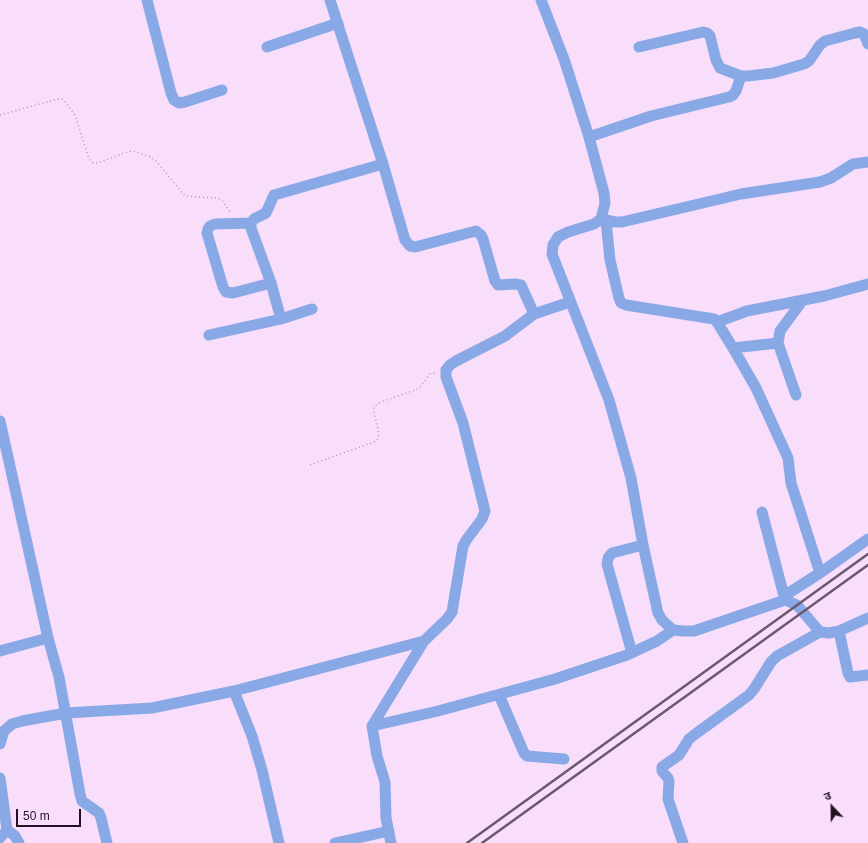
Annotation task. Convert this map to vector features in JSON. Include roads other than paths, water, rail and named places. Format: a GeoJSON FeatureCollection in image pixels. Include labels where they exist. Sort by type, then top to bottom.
{"type":"FeatureCollection","features":[{"type":"Feature","properties":{"kind":"street"},"geometry":{"type":"LineString","coordinates":[[147,0],[174,100],[178,103],[184,102],[222,90]]}},
{"type":"Feature","properties":{"kind":"street"},"geometry":{"type":"LineString","coordinates":[[330,0],[383,164],[405,240],[410,246],[422,246],[476,231],[483,239],[495,281],[498,285],[521,285],[534,314]]}},
{"type":"Feature","properties":{"kind":"street"},"geometry":{"type":"LineString","coordinates":[[541,0],[564,59],[589,137],[604,193],[605,203],[603,220],[619,298],[621,302],[626,305],[709,317],[717,322],[756,388],[788,458],[791,483],[820,573]]}},
{"type":"Feature","properties":{"kind":"street"},"geometry":{"type":"LineString","coordinates":[[267,47],[338,23]]}},
{"type":"Feature","properties":{"kind":"street"},"geometry":{"type":"LineString","coordinates":[[639,48],[703,32],[707,33],[710,36],[716,60],[720,68],[741,76],[748,76],[773,73],[804,64],[809,61],[820,45],[825,41],[855,33],[860,32],[864,34],[868,44]]}},
{"type":"Feature","properties":{"kind":"street"},"geometry":{"type":"LineString","coordinates":[[589,137],[651,116],[729,97],[736,91],[741,76]]}},
{"type":"Feature","properties":{"kind":"street"},"geometry":{"type":"LineString","coordinates":[[673,630],[662,620],[658,613],[643,545],[631,478],[609,400],[552,254],[552,244],[558,237],[568,232],[603,220],[622,222],[741,194],[820,182],[831,178],[853,164],[868,162]]}},
{"type":"Feature","properties":{"kind":"street"},"geometry":{"type":"LineString","coordinates":[[281,319],[271,283],[251,228],[251,223],[254,219],[266,213],[274,195],[383,164]]}},
{"type":"Feature","properties":{"kind":"street"},"geometry":{"type":"LineString","coordinates":[[251,223],[214,224],[208,229],[207,233],[223,287],[226,292],[232,293],[271,283]]}},
{"type":"Feature","properties":{"kind":"street"},"geometry":{"type":"LineString","coordinates":[[717,322],[747,311],[824,296],[868,284]]}},
{"type":"Feature","properties":{"kind":"street"},"geometry":{"type":"LineString","coordinates":[[796,395],[778,343],[780,331],[803,300]]}},
{"type":"Feature","properties":{"kind":"street"},"geometry":{"type":"LineString","coordinates":[[391,843],[386,818],[385,782],[377,756],[372,726],[424,641],[447,619],[452,612],[463,546],[482,519],[485,511],[463,423],[446,377],[446,370],[456,361],[505,336],[534,314],[570,302]]}},
{"type":"Feature","properties":{"kind":"street"},"geometry":{"type":"LineString","coordinates":[[209,335],[281,319],[312,309]]}},
{"type":"Feature","properties":{"kind":"street"},"geometry":{"type":"LineString","coordinates":[[733,348],[778,343]]}},
{"type":"Feature","properties":{"kind":"street"},"geometry":{"type":"LineString","coordinates":[[0,421],[48,638],[59,677],[82,801],[99,813],[107,843]]}},
{"type":"Feature","properties":{"kind":"street"},"geometry":{"type":"LineString","coordinates":[[762,512],[785,598],[797,605],[820,632]]}},
{"type":"Feature","properties":{"kind":"street"},"geometry":{"type":"LineString","coordinates":[[372,726],[438,711],[555,680],[632,653],[657,641],[673,630],[694,631],[785,598],[868,539]]}},
{"type":"Feature","properties":{"kind":"street"},"geometry":{"type":"LineString","coordinates":[[632,653],[607,564],[608,558],[612,553],[643,545]]}},
{"type":"Feature","properties":{"kind":"street"},"geometry":{"type":"LineString","coordinates":[[683,843],[668,799],[668,778],[662,771],[662,767],[678,755],[694,735],[749,695],[771,662],[777,656],[820,632],[829,633],[839,631],[868,618]]}},
{"type":"Feature","properties":{"kind":"street"},"geometry":{"type":"LineString","coordinates":[[839,631],[850,677],[868,675]]}},
{"type":"Feature","properties":{"kind":"street"},"geometry":{"type":"LineString","coordinates":[[0,651],[48,638]]}},
{"type":"Feature","properties":{"kind":"street"},"geometry":{"type":"LineString","coordinates":[[0,744],[4,731],[12,724],[66,713],[152,708],[234,691],[424,641]]}},
{"type":"Feature","properties":{"kind":"street"},"geometry":{"type":"LineString","coordinates":[[234,691],[252,736],[262,770],[278,843]]}},
{"type":"Feature","properties":{"kind":"street"},"geometry":{"type":"LineString","coordinates":[[499,695],[524,753],[527,756],[564,759]]}},
{"type":"Feature","properties":{"kind":"street"},"geometry":{"type":"LineString","coordinates":[[0,778],[3,834],[14,836],[19,843]]}},
{"type":"Feature","properties":{"kind":"street"},"geometry":{"type":"LineString","coordinates":[[335,843],[389,831]]}},
{"type":"Feature","properties":{"kind":"railway"},"geometry":{"type":"LineString","coordinates":[[467,843],[868,554]]}},
{"type":"Feature","properties":{"kind":"railway"},"geometry":{"type":"LineString","coordinates":[[482,843],[868,565]]}}]}
